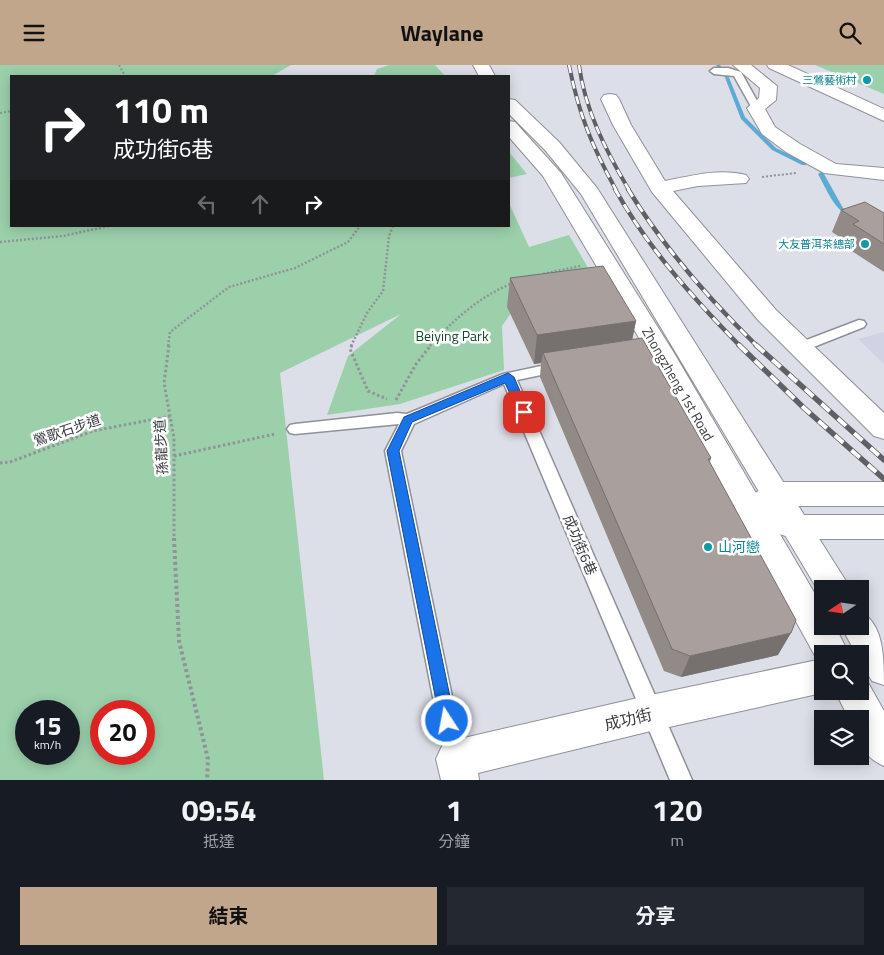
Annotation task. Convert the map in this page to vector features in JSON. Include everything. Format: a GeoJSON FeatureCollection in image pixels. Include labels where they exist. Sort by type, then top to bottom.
{"type":"FeatureCollection","features":[{"type":"Feature","properties":{"kind":"street"},"geometry":{"type":"LineString","coordinates":[[775,65],[884,116]]}},
{"type":"Feature","properties":{"kind":"street"},"geometry":{"type":"LineString","coordinates":[[794,65],[884,104]]}},
{"type":"Feature","properties":{"kind":"street"},"geometry":{"type":"LineString","coordinates":[[734,68],[770,86],[767,100],[756,108],[768,130],[793,148],[831,169],[884,174]]}},
{"type":"Feature","properties":{"kind":"street"},"geometry":{"type":"LineString","coordinates":[[610,99],[622,125],[659,187],[767,315],[884,429]]}},
{"type":"Feature","properties":{"kind":"street","name":"Zhongzheng 1st Road"},"geometry":{"type":"LineString","coordinates":[[510,105],[552,146],[590,192],[829,580]]}},
{"type":"Feature","properties":{"kind":"street","name":"Zhongzheng 1st Road"},"geometry":{"type":"LineString","coordinates":[[510,127],[551,173],[601,255],[652,354],[753,513],[827,645]]}},
{"type":"Feature","properties":{"kind":"street"},"geometry":{"type":"LineString","coordinates":[[659,187],[698,180],[739,179]]}},
{"type":"Feature","properties":{"kind":"street"},"geometry":{"type":"LineString","coordinates":[[753,513],[776,494],[884,494]]}},
{"type":"Feature","properties":{"kind":"street"},"geometry":{"type":"LineString","coordinates":[[753,513],[796,527],[884,527]]}},
{"type":"Feature","properties":{"kind":"street"},"geometry":{"type":"LineString","coordinates":[[863,635],[884,669]]}},
{"type":"Feature","properties":{"kind":"street","name":"成功街"},"geometry":{"type":"LineString","coordinates":[[458,769],[651,713],[814,679]]}},
{"type":"Feature","properties":{"kind":"street"},"geometry":{"type":"LineString","coordinates":[[858,700],[884,747]]}},
{"type":"Feature","properties":{"kind":"lane"},"geometry":{"type":"LineString","coordinates":[[714,71],[734,68]]}},
{"type":"Feature","properties":{"kind":"lane"},"geometry":{"type":"LineString","coordinates":[[801,347],[859,324]]}},
{"type":"Feature","properties":{"kind":"lane"},"geometry":{"type":"LineString","coordinates":[[296,429],[402,419],[508,377],[577,365]]}},
{"type":"Feature","properties":{"kind":"lane","name":"成功街6巷"},"geometry":{"type":"LineString","coordinates":[[508,377],[681,780]]}},
{"type":"Feature","properties":{"kind":"lane"},"geometry":{"type":"LineString","coordinates":[[402,419],[393,451],[458,769]]}},
{"type":"Feature","properties":{"kind":"path"},"geometry":{"type":"LineString","coordinates":[[739,179],[831,169]]}},
{"type":"Feature","properties":{"kind":"path"},"geometry":{"type":"LineString","coordinates":[[0,242],[63,236],[105,227]]}},
{"type":"Feature","properties":{"kind":"path","name":"孫龍步道"},"geometry":{"type":"LineString","coordinates":[[207,780],[208,759],[179,641],[174,438],[164,383],[170,332],[229,287],[295,268],[348,242],[359,227]]}},
{"type":"Feature","properties":{"kind":"path"},"geometry":{"type":"LineString","coordinates":[[392,400],[368,391],[350,349],[367,313],[383,291],[389,236],[393,227]]}},
{"type":"Feature","properties":{"kind":"path"},"geometry":{"type":"LineString","coordinates":[[537,276],[578,267],[601,255]]}},
{"type":"Feature","properties":{"kind":"path"},"geometry":{"type":"LineString","coordinates":[[402,419],[395,402],[419,360],[442,333],[473,305],[505,286],[521,281]]}},
{"type":"Feature","properties":{"kind":"path","name":"鶯歌石步道"},"geometry":{"type":"LineString","coordinates":[[0,463],[10,462],[93,431],[171,416]]}},
{"type":"Feature","properties":{"kind":"path"},"geometry":{"type":"LineString","coordinates":[[174,456],[296,429]]}},
{"type":"Feature","properties":{"kind":"shaded area"},"geometry":{"type":"Polygon","coordinates":[[[884,332],[884,364],[858,339],[884,332]]]}},
{"type":"Feature","properties":{"kind":"green space","name":"Beiying Park"},"geometry":{"type":"Polygon","coordinates":[[[0,65],[291,65],[274,75],[10,75],[10,227],[510,227],[510,205],[529,247],[569,235],[598,285],[521,299],[502,326],[504,370],[400,404],[327,415],[348,356],[401,314],[280,373],[324,780],[0,780],[0,65]]]}},
{"type":"Feature","properties":{"kind":"green space"},"geometry":{"type":"Polygon","coordinates":[[[389,65],[435,65],[444,75],[374,75],[377,69],[389,65]]]}},
{"type":"Feature","properties":{"kind":"green space","name":"三鶯藝術村"},"geometry":{"type":"Polygon","coordinates":[[[815,65],[884,65],[884,94],[815,65]]]}},
{"type":"Feature","properties":{"kind":"green space"},"geometry":{"type":"Polygon","coordinates":[[[510,153],[527,174],[510,178],[510,153]]]}},
{"type":"Feature","properties":{"kind":"building"},"geometry":{"type":"Polygon","coordinates":[[[865,202],[884,213],[884,244],[853,224],[859,221],[841,210],[865,202]]]}},
{"type":"Feature","properties":{"kind":"building"},"geometry":{"type":"Polygon","coordinates":[[[603,266],[636,321],[537,335],[510,278],[603,266]]]}},
{"type":"Feature","properties":{"kind":"building"},"geometry":{"type":"Polygon","coordinates":[[[642,338],[711,458],[708,459],[796,620],[791,633],[690,656],[672,649],[543,353],[642,338]]]}},
{"type":"Feature","properties":{"kind":"waterway"},"geometry":{"type":"LineString","coordinates":[[718,65],[726,75],[743,118],[774,149],[804,164]]}},
{"type":"Feature","properties":{"kind":"waterway"},"geometry":{"type":"LineString","coordinates":[[821,174],[841,209],[849,214]]}},
{"type":"Feature","properties":{"kind":"railway"},"geometry":{"type":"LineString","coordinates":[[569,65],[587,130],[616,190]]}},
{"type":"Feature","properties":{"kind":"railway"},"geometry":{"type":"LineString","coordinates":[[579,65],[591,114],[612,160],[629,190]]}},
{"type":"Feature","properties":{"kind":"railway"},"geometry":{"type":"LineString","coordinates":[[615,189],[656,252],[740,346]]}},
{"type":"Feature","properties":{"kind":"railway"},"geometry":{"type":"LineString","coordinates":[[628,189],[656,231],[688,272],[756,345]]}},
{"type":"Feature","properties":{"kind":"railway"},"geometry":{"type":"LineString","coordinates":[[756,345],[884,460]]}},
{"type":"Feature","properties":{"kind":"railway"},"geometry":{"type":"LineString","coordinates":[[740,346],[804,408],[884,479]]}},
{"type":"Feature","properties":{"kind":"place","name":"三鶯藝術村"},"geometry":{"type":"Point","coordinates":[867,80]}},
{"type":"Feature","properties":{"kind":"place","name":"大友普洱茶總部"},"geometry":{"type":"Point","coordinates":[865,244]}},
{"type":"Feature","properties":{"kind":"place","name":"山河戀"},"geometry":{"type":"Point","coordinates":[708,547]}},
{"type":"Feature","properties":{"kind":"route"},"geometry":{"type":"LineString","coordinates":[[447,721],[393,451],[408,420],[508,377],[524,412]]}}]}
